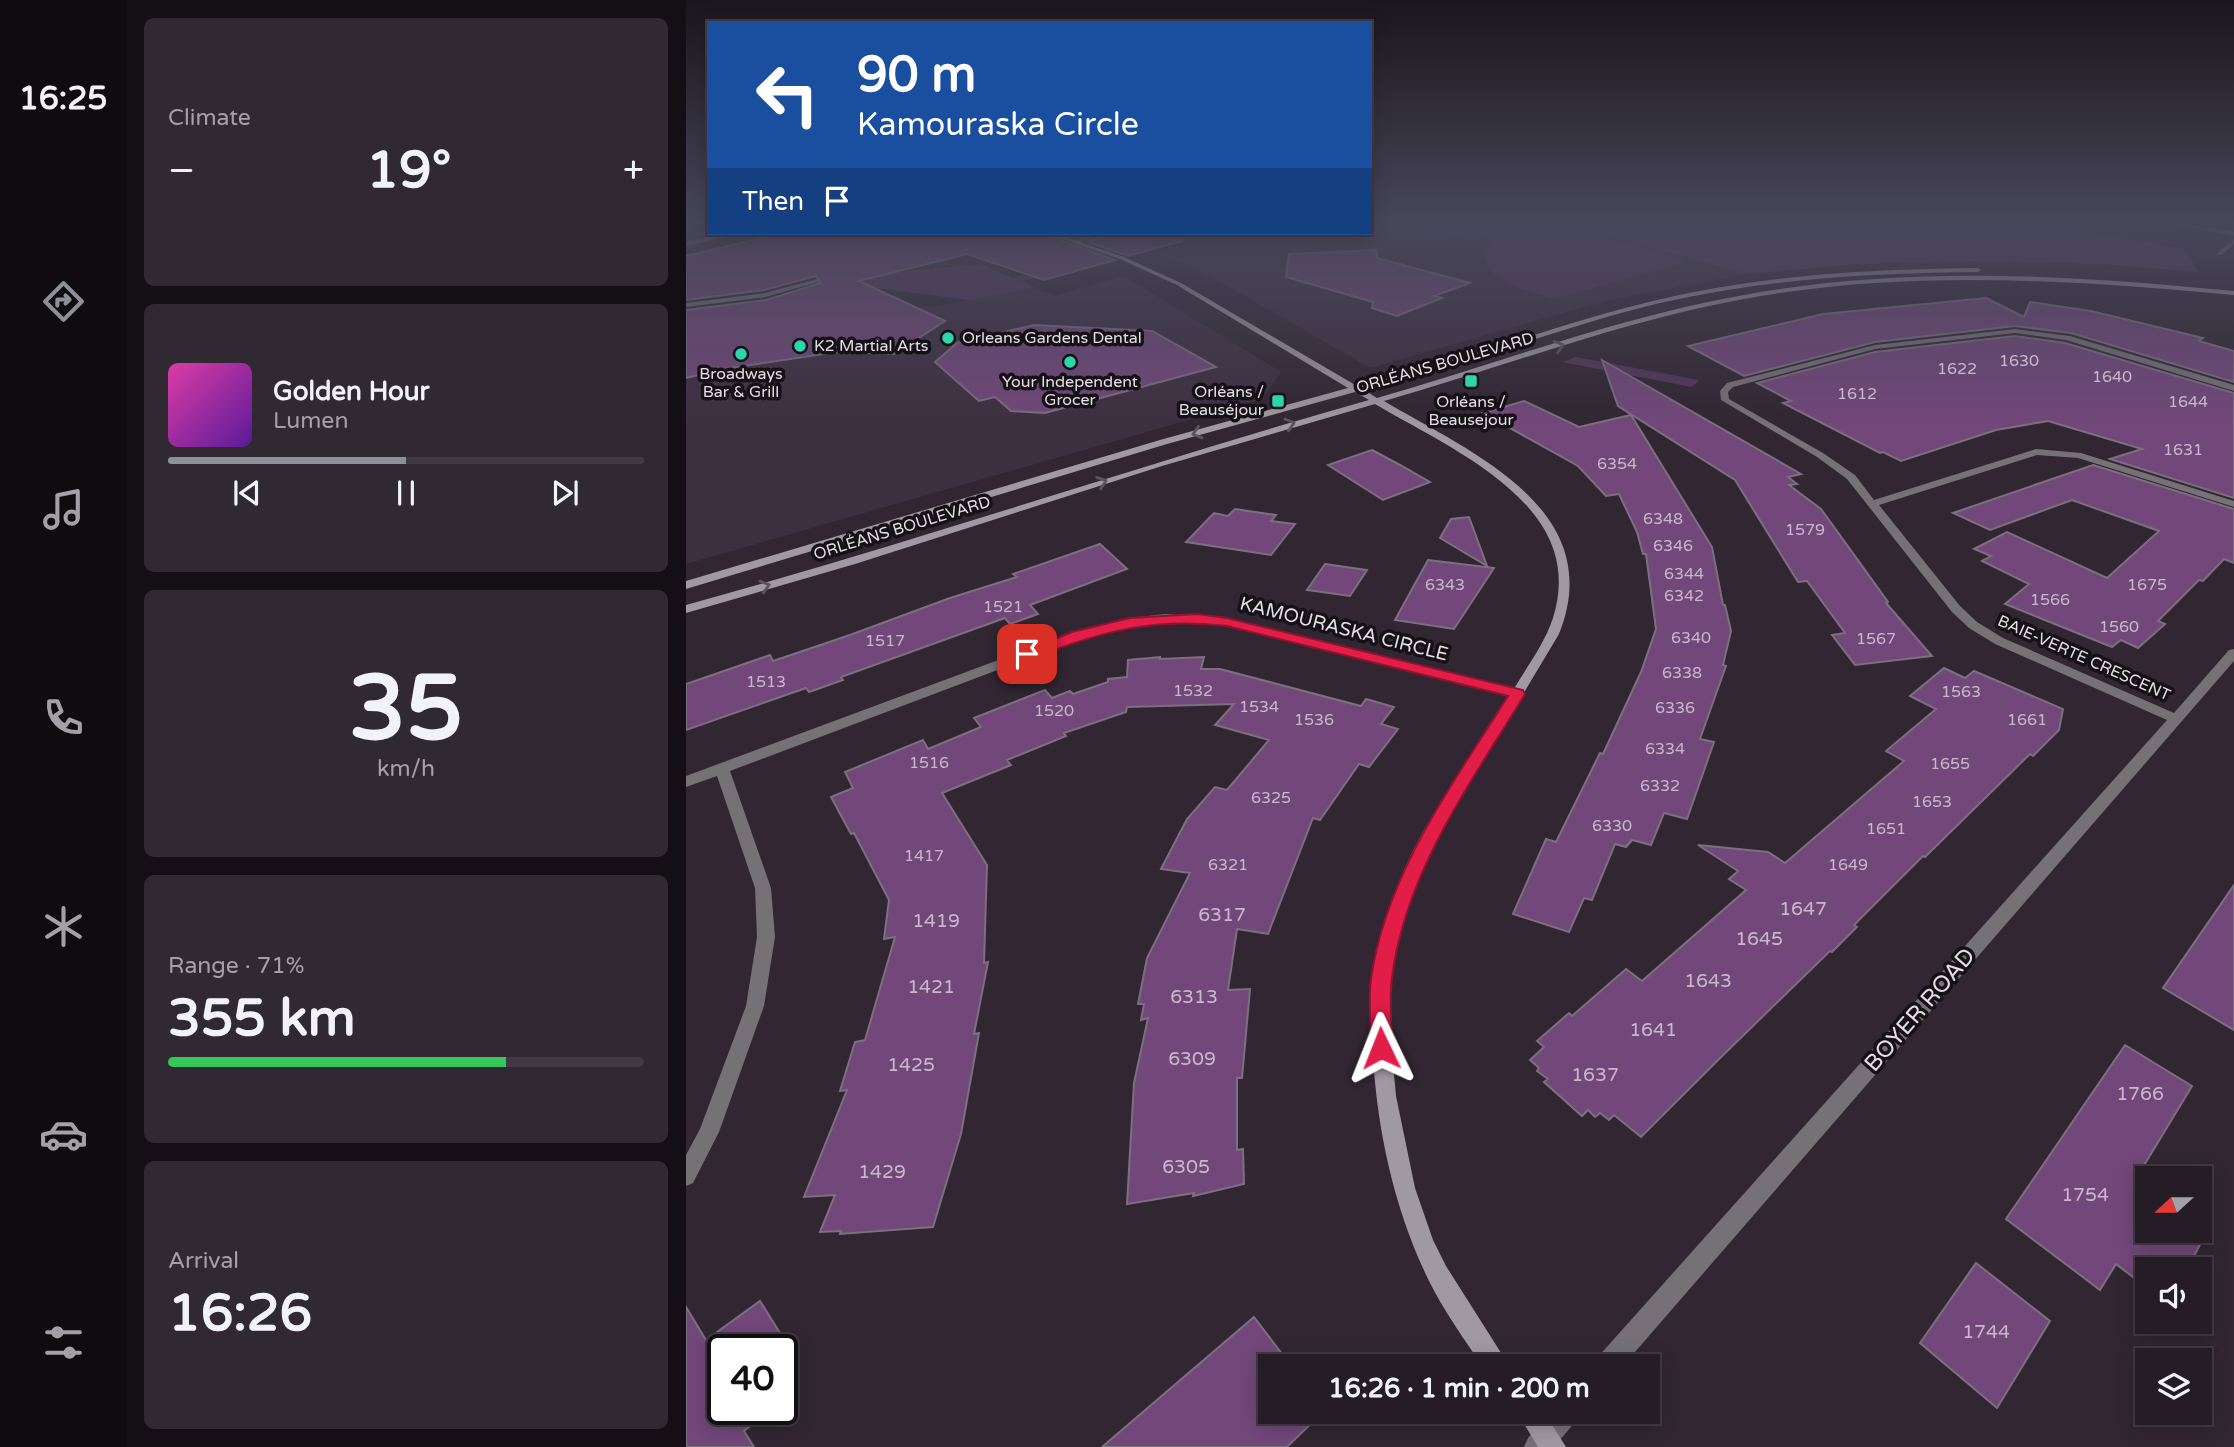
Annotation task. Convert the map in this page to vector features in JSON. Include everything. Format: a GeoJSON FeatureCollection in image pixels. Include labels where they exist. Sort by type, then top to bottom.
{"type":"FeatureCollection","features":[{"type":"Feature","properties":{"kind":"main road"},"geometry":{"type":"LineString","coordinates":[[1190,291],[1493,470],[1525,495],[1546,521],[1560,552],[1565,589],[1550,638],[1413,867],[1389,938],[1381,979],[1380,1024],[1389,1123],[1401,1177],[1422,1238],[1452,1300],[1489,1354]]}},
{"type":"Feature","properties":{"kind":"main road","name":"ORLÉANS BOULEVARD"},"geometry":{"type":"LineString","coordinates":[[687,584],[1090,464],[1633,308],[1715,291]]}},
{"type":"Feature","properties":{"kind":"main road","name":"ORLÉANS BOULEVARD"},"geometry":{"type":"LineString","coordinates":[[686,609],[1657,317],[1756,294],[1783,291]]}},
{"type":"Feature","properties":{"kind":"main road","name":"ORLÉANS BOULEVARD"},"geometry":{"type":"LineString","coordinates":[[2205,291],[2234,293]]}},
{"type":"Feature","properties":{"kind":"main road"},"geometry":{"type":"LineString","coordinates":[[687,584],[699,606]]}},
{"type":"Feature","properties":{"kind":"main road"},"geometry":{"type":"LineString","coordinates":[[1535,1424],[1545,1444]]}},
{"type":"Feature","properties":{"kind":"street"},"geometry":{"type":"LineString","coordinates":[[686,305],[782,291]]}},
{"type":"Feature","properties":{"kind":"street","name":"BAIE-VERTE CRESCENT"},"geometry":{"type":"LineString","coordinates":[[2176,719],[1999,640],[1973,625],[1956,609],[1851,477],[1836,465],[1725,400],[1724,391],[1730,385],[1875,347],[2015,331],[2067,338],[2234,388]]}},
{"type":"Feature","properties":{"kind":"street"},"geometry":{"type":"LineString","coordinates":[[1871,505],[2036,452],[2078,455],[2234,504]]}},
{"type":"Feature","properties":{"kind":"street","name":"KAMOURASKA CIRCLE"},"geometry":{"type":"LineString","coordinates":[[686,782],[1077,635],[1130,622],[1165,618],[1227,622],[1517,694]]}},
{"type":"Feature","properties":{"kind":"street","name":"BOYER ROAD"},"geometry":{"type":"LineString","coordinates":[[1617,1354],[2234,653]]}},
{"type":"Feature","properties":{"kind":"street"},"geometry":{"type":"LineString","coordinates":[[686,1176],[709,1132],[755,1006],[766,937],[763,888],[722,769]]}},
{"type":"Feature","properties":{"kind":"street"},"geometry":{"type":"LineString","coordinates":[[1545,1444],[1559,1424]]}},
{"type":"Feature","properties":{"kind":"shaded area"},"geometry":{"type":"Polygon","coordinates":[[[894,291],[1021,291],[970,300],[894,291]]]}},
{"type":"Feature","properties":{"kind":"shaded area"},"geometry":{"type":"Polygon","coordinates":[[[1021,291],[1041,291],[1055,296],[1074,291],[1148,291],[1281,372],[1262,399],[686,564],[686,340],[954,303],[1021,291]]]}},
{"type":"Feature","properties":{"kind":"shaded area"},"geometry":{"type":"Polygon","coordinates":[[[1235,291],[1660,291],[1610,300],[1370,368],[1235,291]]]}},
{"type":"Feature","properties":{"kind":"shaded area"},"geometry":{"type":"Polygon","coordinates":[[[1528,291],[1584,291],[1553,299],[1528,291]]]}},
{"type":"Feature","properties":{"kind":"shaded area"},"geometry":{"type":"Polygon","coordinates":[[[1576,357],[1699,380],[1692,387],[1562,362],[1576,357]]]}},
{"type":"Feature","properties":{"kind":"building"},"geometry":{"type":"Polygon","coordinates":[[[686,291],[760,291],[686,300],[686,291]]]}},
{"type":"Feature","properties":{"kind":"building"},"geometry":{"type":"Polygon","coordinates":[[[797,291],[879,291],[945,321],[894,354],[837,352],[724,369],[686,378],[686,310],[766,300],[797,291]]]}},
{"type":"Feature","properties":{"kind":"building"},"geometry":{"type":"Polygon","coordinates":[[[1333,291],[1449,291],[1434,296],[1442,298],[1397,316],[1372,308],[1373,302],[1333,291]]]}},
{"type":"Feature","properties":{"kind":"building"},"geometry":{"type":"Polygon","coordinates":[[[1986,298],[2024,317],[2030,302],[2091,311],[2203,338],[2199,341],[2234,351],[2234,382],[2071,333],[2015,326],[1875,342],[1744,376],[1688,346],[1823,314],[1986,298]]]}},
{"type":"Feature","properties":{"kind":"building","name":"Your Independent Grocer"},"geometry":{"type":"Polygon","coordinates":[[[1034,325],[1152,331],[1216,367],[1045,413],[1011,411],[995,397],[979,401],[935,362],[957,343],[1034,325]]]}},
{"type":"Feature","properties":{"kind":"building"},"geometry":{"type":"Polygon","coordinates":[[[2015,336],[2065,343],[2234,393],[2234,498],[2110,459],[2142,449],[2048,421],[1996,430],[1901,461],[1783,403],[1791,401],[1757,383],[1875,352],[2015,336]]]}},
{"type":"Feature","properties":{"kind":"building"},"geometry":{"type":"Polygon","coordinates":[[[1602,360],[1801,474],[1788,477],[1797,484],[1789,485],[1821,509],[1888,602],[1886,603],[1932,656],[1855,665],[1832,635],[1845,633],[1807,581],[1798,582],[1735,480],[1618,406],[1602,360]]]}},
{"type":"Feature","properties":{"kind":"building"},"geometry":{"type":"Polygon","coordinates":[[[1524,401],[1579,427],[1631,415],[1712,547],[1731,631],[1723,665],[1726,666],[1700,739],[1714,742],[1687,819],[1664,813],[1651,845],[1632,840],[1626,847],[1615,844],[1592,900],[1584,898],[1569,932],[1513,914],[1546,839],[1556,842],[1600,753],[1603,754],[1641,672],[1656,629],[1646,554],[1643,554],[1637,532],[1619,494],[1606,496],[1578,466],[1483,413],[1524,401]]]}},
{"type":"Feature","properties":{"kind":"building"},"geometry":{"type":"Polygon","coordinates":[[[1372,450],[1430,482],[1383,500],[1328,465],[1372,450]]]}},
{"type":"Feature","properties":{"kind":"building"},"geometry":{"type":"Polygon","coordinates":[[[2093,465],[2234,509],[2234,563],[2224,559],[2203,581],[2199,580],[2158,621],[2165,624],[2138,648],[2121,640],[2112,647],[2005,604],[2029,584],[1982,561],[1991,556],[1974,549],[2007,532],[2107,578],[2159,531],[2072,500],[1990,530],[1953,513],[2093,465]]]}},
{"type":"Feature","properties":{"kind":"building"},"geometry":{"type":"Polygon","coordinates":[[[1235,509],[1276,515],[1271,521],[1295,524],[1271,555],[1186,542],[1214,513],[1228,516],[1235,509]]]}},
{"type":"Feature","properties":{"kind":"building"},"geometry":{"type":"Polygon","coordinates":[[[1469,517],[1487,566],[1440,538],[1451,519],[1469,517]]]}},
{"type":"Feature","properties":{"kind":"building"},"geometry":{"type":"Polygon","coordinates":[[[1100,544],[1127,569],[1030,605],[1038,614],[1010,624],[1005,618],[841,677],[843,680],[809,692],[806,688],[686,730],[686,684],[770,655],[773,661],[850,635],[950,598],[1017,577],[1013,574],[1100,544]]]}},
{"type":"Feature","properties":{"kind":"building"},"geometry":{"type":"Polygon","coordinates":[[[1428,560],[1494,568],[1454,629],[1395,620],[1428,560]]]}},
{"type":"Feature","properties":{"kind":"building"},"geometry":{"type":"Polygon","coordinates":[[[1325,564],[1367,570],[1350,596],[1307,590],[1325,564]]]}},
{"type":"Feature","properties":{"kind":"building"},"geometry":{"type":"Polygon","coordinates":[[[1204,657],[1201,669],[1220,669],[1361,706],[1366,699],[1394,707],[1381,724],[1398,729],[1369,767],[1359,764],[1320,820],[1313,818],[1268,934],[1237,929],[1228,990],[1250,989],[1242,1078],[1237,1078],[1237,1150],[1243,1149],[1244,1184],[1193,1196],[1194,1193],[1127,1204],[1134,1083],[1148,1018],[1141,1020],[1144,1004],[1138,1004],[1147,958],[1190,873],[1161,869],[1187,819],[1215,787],[1227,790],[1269,740],[1215,725],[1234,704],[1127,707],[1126,712],[1064,733],[1066,736],[1007,760],[1011,765],[942,793],[987,865],[984,963],[988,962],[974,1034],[979,1033],[961,1134],[933,1227],[840,1234],[841,1231],[820,1232],[835,1195],[804,1197],[847,1090],[840,1091],[855,1042],[865,1040],[895,937],[884,939],[889,900],[854,833],[851,834],[831,797],[853,788],[845,772],[923,740],[928,749],[981,727],[974,718],[1045,690],[1052,698],[1070,691],[1073,694],[1108,682],[1108,679],[1127,677],[1128,660],[1204,657]]]}},
{"type":"Feature","properties":{"kind":"building"},"geometry":{"type":"Polygon","coordinates":[[[1944,668],[1965,678],[1974,671],[2063,709],[2059,730],[2033,756],[2030,754],[1925,857],[1923,856],[1854,925],[1857,927],[1832,952],[1830,951],[1641,1137],[1614,1115],[1609,1120],[1600,1113],[1595,1117],[1588,1110],[1582,1116],[1544,1082],[1548,1079],[1537,1071],[1539,1068],[1530,1060],[1544,1047],[1537,1041],[1569,1013],[1572,1016],[1626,969],[1642,981],[1746,890],[1729,879],[1738,871],[1698,845],[1768,852],[1785,863],[1904,761],[1886,751],[1936,709],[1910,696],[1944,668]]]}},
{"type":"Feature","properties":{"kind":"building"},"geometry":{"type":"Polygon","coordinates":[[[2234,885],[2234,1030],[2163,988],[2234,885]]]}},
{"type":"Feature","properties":{"kind":"building"},"geometry":{"type":"Polygon","coordinates":[[[2125,1045],[2192,1086],[2144,1166],[2135,1166],[2135,1243],[2201,1243],[2193,1257],[2135,1257],[2135,1279],[2116,1264],[2100,1290],[2006,1219],[2125,1045]]]}},
{"type":"Feature","properties":{"kind":"building"},"geometry":{"type":"Polygon","coordinates":[[[1976,1263],[2050,1321],[1997,1408],[1920,1343],[1976,1263]]]}},
{"type":"Feature","properties":{"kind":"building"},"geometry":{"type":"Polygon","coordinates":[[[760,1301],[781,1334],[714,1334],[760,1301]]]}},
{"type":"Feature","properties":{"kind":"building"},"geometry":{"type":"Polygon","coordinates":[[[686,1307],[706,1340],[707,1425],[752,1425],[744,1431],[754,1447],[686,1447],[686,1307]]]}},
{"type":"Feature","properties":{"kind":"building"},"geometry":{"type":"Polygon","coordinates":[[[1254,1317],[1282,1354],[1258,1354],[1258,1424],[1311,1424],[1287,1447],[1102,1447],[1254,1317]]]}},
{"type":"Feature","properties":{"kind":"place","name":"Orleans Gardens Dental"},"geometry":{"type":"Point","coordinates":[948,338]}},
{"type":"Feature","properties":{"kind":"place","name":"K2 Martial Arts"},"geometry":{"type":"Point","coordinates":[800,346]}},
{"type":"Feature","properties":{"kind":"place","name":"Broadways Bar & Grill"},"geometry":{"type":"Point","coordinates":[741,354]}},
{"type":"Feature","properties":{"kind":"place","name":"Your Independent Grocer"},"geometry":{"type":"Point","coordinates":[1070,362]}},
{"type":"Feature","properties":{"kind":"place","name":"Orléans / Beausejour"},"geometry":{"type":"Point","coordinates":[1471,381]}},
{"type":"Feature","properties":{"kind":"place","name":"Orléans / Beauséjour"},"geometry":{"type":"Point","coordinates":[1278,401]}},
{"type":"Feature","properties":{"kind":"route"},"geometry":{"type":"LineString","coordinates":[[1027,654],[1077,635],[1130,622],[1197,618],[1227,622],[1517,694],[1413,867],[1389,938],[1381,979],[1381,1048]]}}]}
